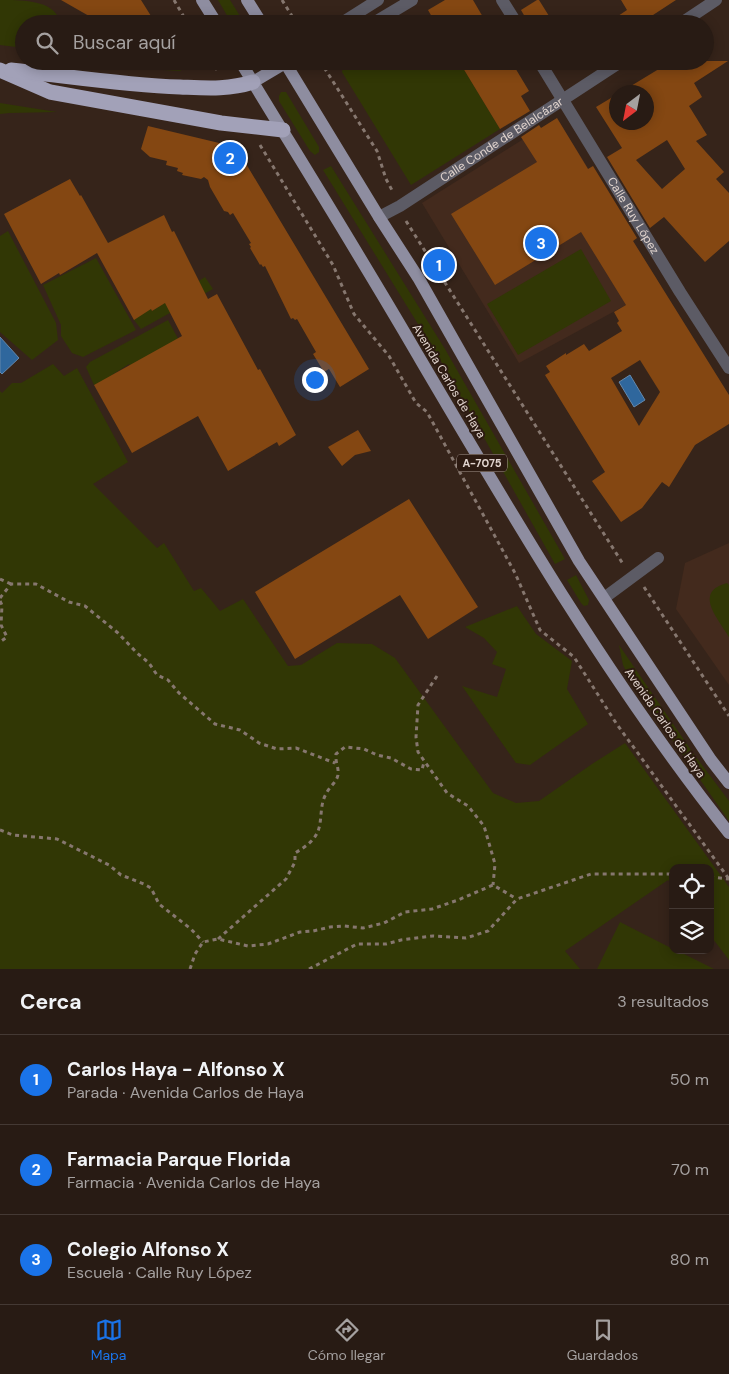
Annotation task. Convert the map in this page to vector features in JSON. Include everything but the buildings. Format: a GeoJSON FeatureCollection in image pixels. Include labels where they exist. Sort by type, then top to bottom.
{"type":"FeatureCollection","features":[{"type":"Feature","properties":{"kind":"highway"},"geometry":{"type":"LineString","coordinates":[[0,69],[152,86],[217,88],[239,86],[253,82]]}},
{"type":"Feature","properties":{"kind":"highway"},"geometry":{"type":"LineString","coordinates":[[0,69],[50,92],[221,123],[282,130]]}},
{"type":"Feature","properties":{"kind":"main road"},"geometry":{"type":"LineString","coordinates":[[202,0],[211,15]]}},
{"type":"Feature","properties":{"kind":"main road"},"geometry":{"type":"LineString","coordinates":[[247,0],[256,15]]}},
{"type":"Feature","properties":{"kind":"main road","name":"Avenida Carlos de Haya"},"geometry":{"type":"LineString","coordinates":[[246,70],[551,578],[687,780],[729,833]]}},
{"type":"Feature","properties":{"kind":"main road"},"geometry":{"type":"LineString","coordinates":[[253,82],[273,70]]}},
{"type":"Feature","properties":{"kind":"main road","name":"Avenida Carlos de Haya"},"geometry":{"type":"LineString","coordinates":[[291,70],[379,217],[419,279],[579,561],[711,760],[729,783]]}},
{"type":"Feature","properties":{"kind":"street"},"geometry":{"type":"LineString","coordinates":[[354,15],[378,0]]}},
{"type":"Feature","properties":{"kind":"street"},"geometry":{"type":"LineString","coordinates":[[387,15],[412,0]]}},
{"type":"Feature","properties":{"kind":"street"},"geometry":{"type":"LineString","coordinates":[[502,0],[511,15]]}},
{"type":"Feature","properties":{"kind":"street"},"geometry":{"type":"LineString","coordinates":[[694,15],[716,0]]}},
{"type":"Feature","properties":{"kind":"street","name":"Calle Ruy López"},"geometry":{"type":"LineString","coordinates":[[545,70],[680,292],[729,368]]}},
{"type":"Feature","properties":{"kind":"street","name":"Calle Conde de Belalcázar"},"geometry":{"type":"LineString","coordinates":[[379,217],[400,206],[608,70]]}},
{"type":"Feature","properties":{"kind":"street"},"geometry":{"type":"LineString","coordinates":[[604,598],[658,558]]}},
{"type":"Feature","properties":{"kind":"path"},"geometry":{"type":"LineString","coordinates":[[174,0],[183,15]]}},
{"type":"Feature","properties":{"kind":"path"},"geometry":{"type":"LineString","coordinates":[[282,0],[291,15]]}},
{"type":"Feature","properties":{"kind":"path"},"geometry":{"type":"LineString","coordinates":[[326,70],[377,151],[386,179],[407,221],[623,564],[636,575],[729,716]]}},
{"type":"Feature","properties":{"kind":"path"},"geometry":{"type":"LineString","coordinates":[[249,126],[333,265],[354,314],[389,356],[416,403],[427,412],[515,573],[540,630],[574,658],[616,723],[729,879]]}},
{"type":"Feature","properties":{"kind":"path"},"geometry":{"type":"LineString","coordinates":[[0,579],[11,584],[36,584],[69,602],[85,606],[118,633],[149,663],[157,675],[168,680],[179,693],[216,724],[240,730],[258,743],[277,749],[296,748],[335,763]]}},
{"type":"Feature","properties":{"kind":"path"},"geometry":{"type":"LineString","coordinates":[[0,642],[6,636],[1,625],[2,605],[0,599],[11,584]]}},
{"type":"Feature","properties":{"kind":"path"},"geometry":{"type":"LineString","coordinates":[[437,676],[418,705],[416,738],[418,752],[446,793],[468,806],[484,826],[495,864],[493,886]]}},
{"type":"Feature","properties":{"kind":"path"},"geometry":{"type":"LineString","coordinates":[[218,939],[286,879],[295,862],[295,853],[309,844],[319,829],[320,812],[325,794],[338,773],[335,763],[336,754],[345,747],[364,749],[377,755],[391,758],[411,769],[422,770],[424,762]]}},
{"type":"Feature","properties":{"kind":"path"},"geometry":{"type":"LineString","coordinates":[[0,830],[13,835],[56,839],[109,865],[121,875],[144,884],[151,888],[159,904],[204,942]]}},
{"type":"Feature","properties":{"kind":"path"},"geometry":{"type":"LineString","coordinates":[[309,969],[357,944],[386,944],[433,936],[466,938],[488,931],[517,899],[592,874],[669,874]]}},
{"type":"Feature","properties":{"kind":"path"},"geometry":{"type":"LineString","coordinates":[[714,877],[729,879]]}},
{"type":"Feature","properties":{"kind":"path"},"geometry":{"type":"LineString","coordinates":[[190,969],[195,954],[204,942],[218,939],[248,946],[268,944],[300,932],[330,927],[363,928],[384,923],[405,912],[440,906],[493,886],[517,899]]}},
{"type":"Feature","properties":{"kind":"shaded area"},"geometry":{"type":"Polygon","coordinates":[[[557,118],[661,286],[519,363],[422,203],[557,118]]]}},
{"type":"Feature","properties":{"kind":"shaded area"},"geometry":{"type":"Polygon","coordinates":[[[729,543],[729,685],[676,609],[685,563],[729,543]]]}},
{"type":"Feature","properties":{"kind":"green space"},"geometry":{"type":"Polygon","coordinates":[[[0,0],[33,2],[47,6],[57,15],[15,15],[15,47],[0,45],[0,0]]]}},
{"type":"Feature","properties":{"kind":"green space"},"geometry":{"type":"Polygon","coordinates":[[[218,0],[230,0],[239,15],[227,15],[218,0]]]}},
{"type":"Feature","properties":{"kind":"green space"},"geometry":{"type":"Polygon","coordinates":[[[342,70],[464,70],[500,129],[411,185],[342,70]]]}},
{"type":"Feature","properties":{"kind":"green space"},"geometry":{"type":"Polygon","coordinates":[[[281,92],[286,92],[319,147],[319,152],[315,155],[310,151],[279,101],[281,92]]]}},
{"type":"Feature","properties":{"kind":"green space"},"geometry":{"type":"Polygon","coordinates":[[[0,103],[57,112],[0,114],[0,103]]]}},
{"type":"Feature","properties":{"kind":"green space"},"geometry":{"type":"Polygon","coordinates":[[[331,166],[445,349],[565,559],[555,564],[442,363],[323,170],[331,166]]]}},
{"type":"Feature","properties":{"kind":"green space"},"geometry":{"type":"Polygon","coordinates":[[[8,231],[56,323],[58,340],[32,360],[0,332],[0,236],[8,231]]]}},
{"type":"Feature","properties":{"kind":"green space"},"geometry":{"type":"Polygon","coordinates":[[[581,249],[611,301],[518,355],[487,304],[581,249]]]}},
{"type":"Feature","properties":{"kind":"green space"},"geometry":{"type":"Polygon","coordinates":[[[96,258],[136,330],[83,357],[72,353],[61,336],[61,325],[43,285],[96,258]]]}},
{"type":"Feature","properties":{"kind":"green space"},"geometry":{"type":"Polygon","coordinates":[[[205,277],[213,289],[141,329],[134,320],[149,306],[152,311],[205,277]]]}},
{"type":"Feature","properties":{"kind":"green space"},"geometry":{"type":"Polygon","coordinates":[[[168,320],[183,348],[132,369],[129,364],[112,375],[113,378],[94,385],[86,367],[90,362],[168,320]]]}},
{"type":"Feature","properties":{"kind":"green space"},"geometry":{"type":"Polygon","coordinates":[[[53,364],[64,376],[77,368],[128,462],[93,484],[157,548],[164,543],[194,591],[201,588],[220,611],[243,599],[288,666],[301,665],[337,643],[372,644],[395,658],[493,793],[516,803],[539,801],[625,743],[712,864],[669,864],[669,881],[668,880],[565,951],[580,969],[0,969],[0,391],[2,393],[12,383],[21,383],[53,364]]]}},
{"type":"Feature","properties":{"kind":"green space"},"geometry":{"type":"Polygon","coordinates":[[[576,575],[589,600],[588,605],[584,606],[581,603],[567,580],[576,575]]]}},
{"type":"Feature","properties":{"kind":"green space"},"geometry":{"type":"Polygon","coordinates":[[[727,583],[729,585],[729,637],[711,606],[710,599],[711,593],[717,587],[727,583]]]}},
{"type":"Feature","properties":{"kind":"green space"},"geometry":{"type":"Polygon","coordinates":[[[517,606],[536,634],[572,661],[567,689],[588,724],[530,765],[516,763],[462,686],[497,697],[506,669],[492,664],[497,652],[484,638],[465,627],[517,606]]]}},
{"type":"Feature","properties":{"kind":"green space"},"geometry":{"type":"Polygon","coordinates":[[[619,645],[693,753],[729,801],[729,821],[631,681],[623,665],[619,645]]]}},
{"type":"Feature","properties":{"kind":"green space"},"geometry":{"type":"Polygon","coordinates":[[[714,866],[729,887],[729,960],[714,940],[714,866]]]}},
{"type":"Feature","properties":{"kind":"green space"},"geometry":{"type":"Polygon","coordinates":[[[620,922],[669,947],[669,954],[684,954],[714,969],[597,969],[620,922]]]}},
{"type":"Feature","properties":{"kind":"water"},"geometry":{"type":"Polygon","coordinates":[[[0,337],[19,358],[2,374],[0,372],[0,337]]]}},
{"type":"Feature","properties":{"kind":"water"},"geometry":{"type":"Polygon","coordinates":[[[630,375],[645,400],[634,407],[619,382],[630,375]]]}},
{"type":"Feature","properties":{"kind":"place","name":"Farmacia Parque Florida"},"geometry":{"type":"Point","coordinates":[230,158]}},
{"type":"Feature","properties":{"kind":"place","name":"Colegio Alfonso X"},"geometry":{"type":"Point","coordinates":[541,243]}},
{"type":"Feature","properties":{"kind":"place","name":"Carlos Haya - Alfonso X"},"geometry":{"type":"Point","coordinates":[439,265]}}]}
